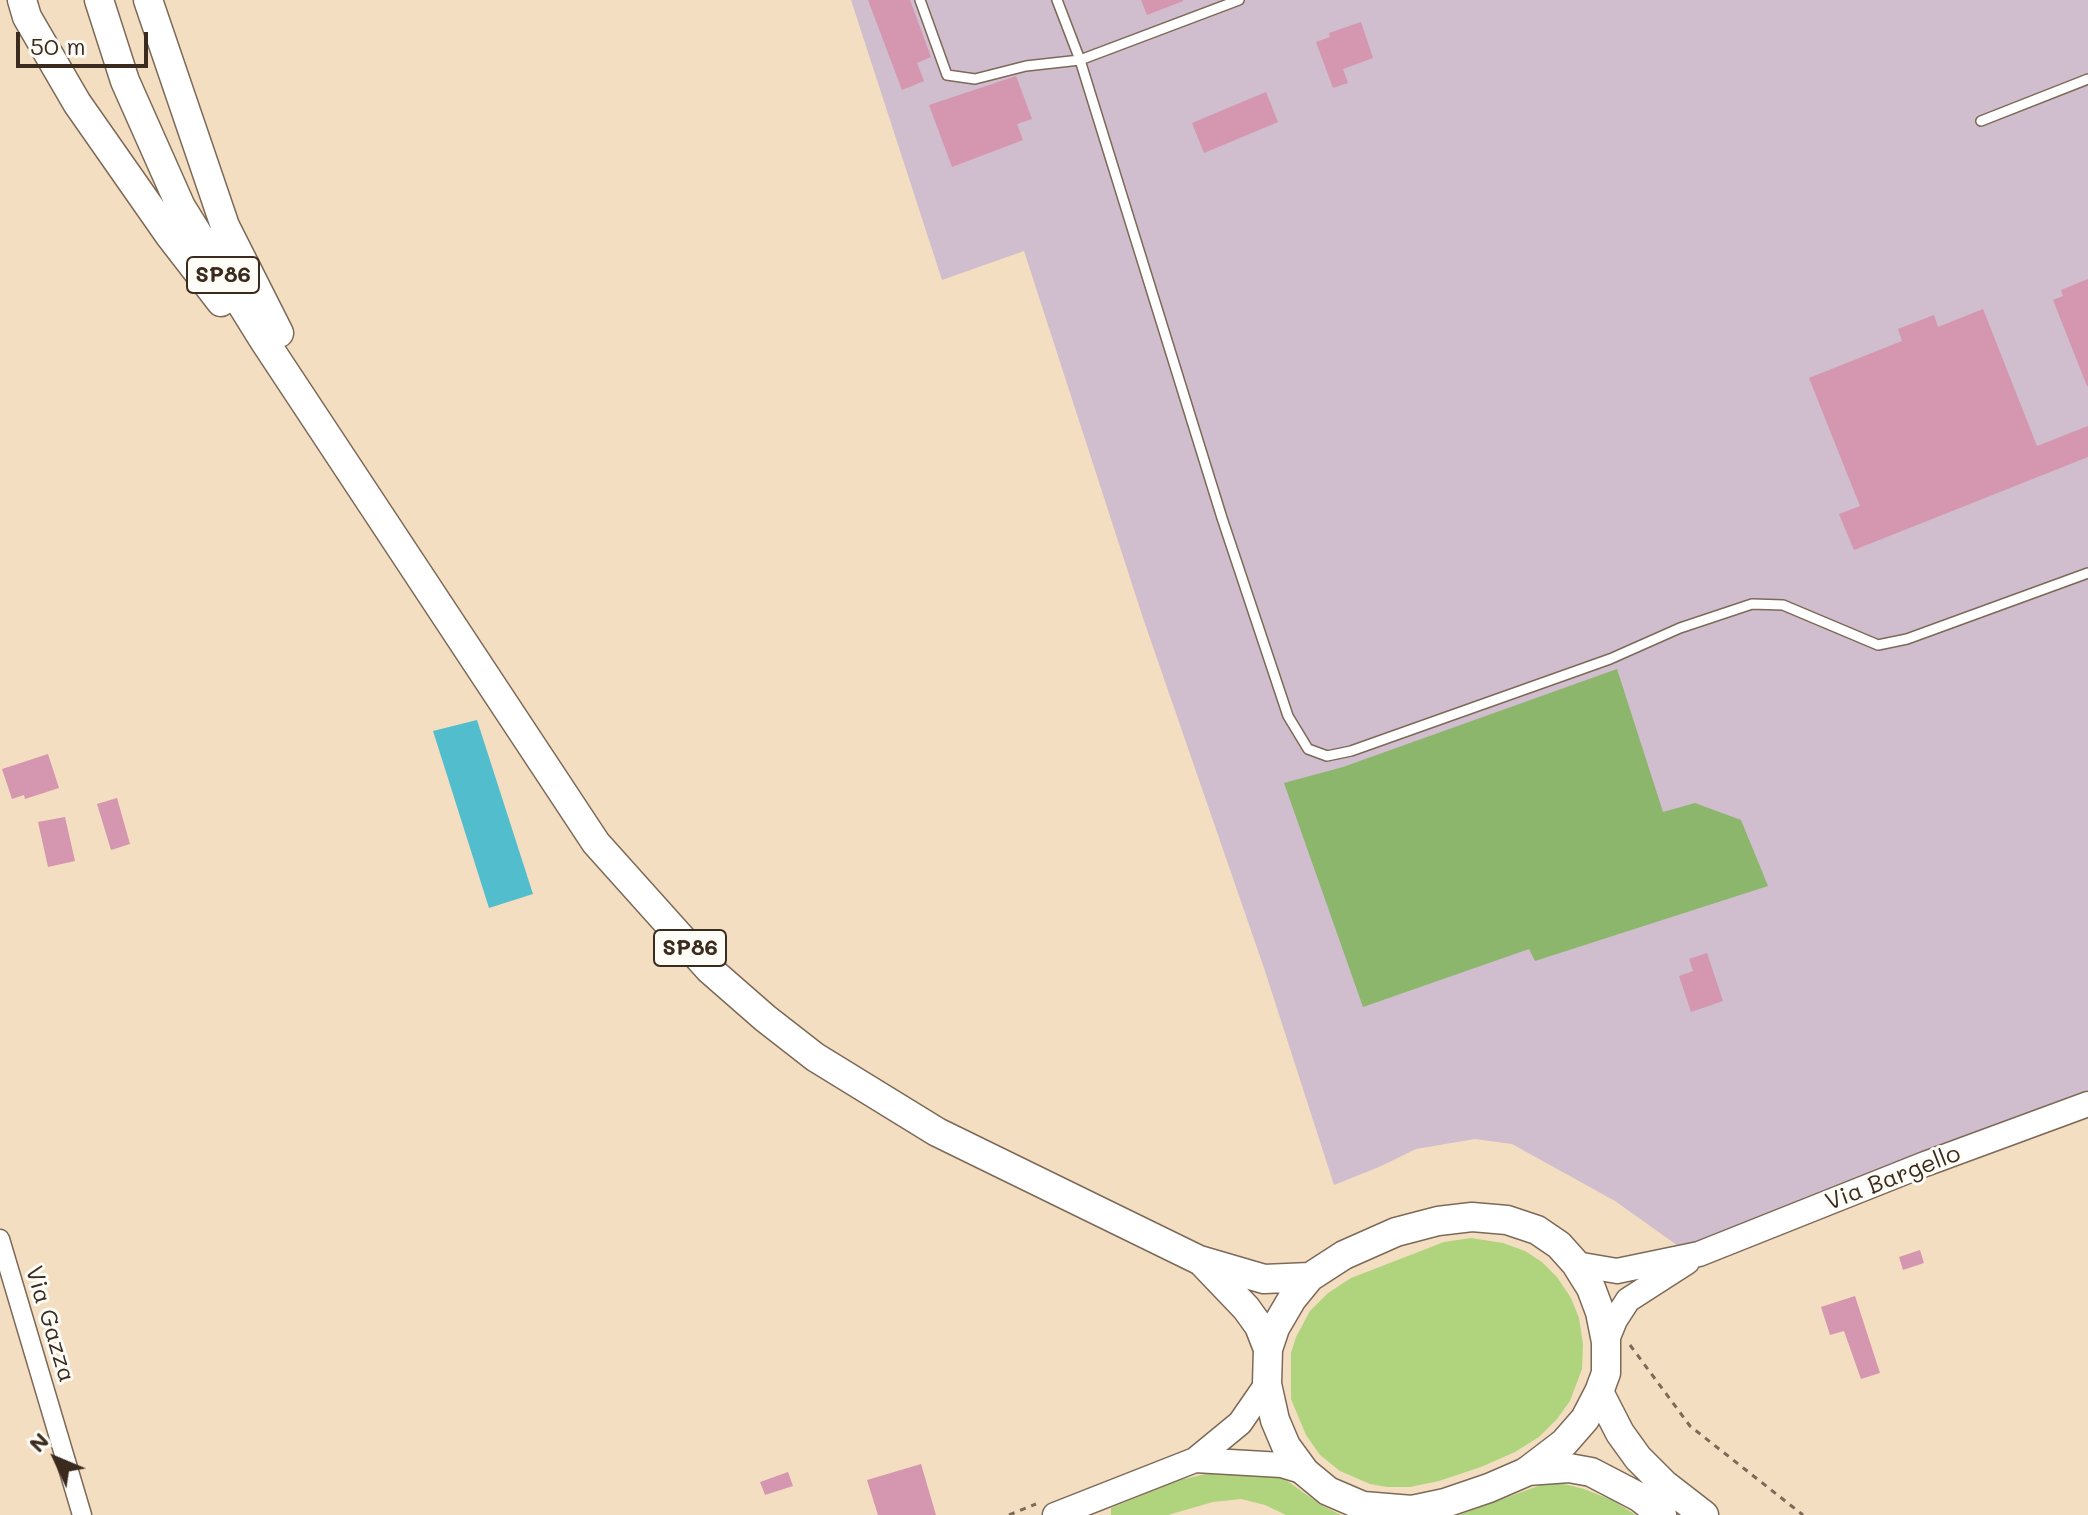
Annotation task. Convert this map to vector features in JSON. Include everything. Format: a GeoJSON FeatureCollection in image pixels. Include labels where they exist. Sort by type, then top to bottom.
{"type":"FeatureCollection","features":[{"type":"Feature","properties":{"kind":"main road"},"geometry":{"type":"LineString","coordinates":[[2,0],[24,9],[77,103],[153,212],[342,459]]}},
{"type":"Feature","properties":{"kind":"main road","name":"SP86"},"geometry":{"type":"LineString","coordinates":[[99,0],[125,81],[181,207],[342,459],[596,843],[709,969],[815,1057],[937,1132],[1199,1260],[1264,1279],[1310,1277]]}},
{"type":"Feature","properties":{"kind":"main road"},"geometry":{"type":"LineString","coordinates":[[148,0],[225,226],[342,459]]}},
{"type":"Feature","properties":{"kind":"main road"},"geometry":{"type":"LineString","coordinates":[[1472,1217],[1507,1220],[1537,1230],[1559,1245],[1576,1264],[1617,1339],[1599,1392],[1585,1419],[1564,1443],[1526,1472],[1445,1503],[1412,1510],[1363,1506],[1328,1491],[1305,1472],[1286,1446],[1275,1420],[1267,1384],[1268,1349],[1275,1328],[1292,1299],[1310,1277],[1344,1255],[1396,1232],[1438,1221],[1472,1217]]}},
{"type":"Feature","properties":{"kind":"main road","name":"SP86"},"geometry":{"type":"LineString","coordinates":[[1199,1260],[1246,1308],[1259,1326],[1268,1349]]}},
{"type":"Feature","properties":{"kind":"main road"},"geometry":{"type":"LineString","coordinates":[[1599,1392],[1620,1433],[1638,1458],[1664,1484],[1704,1515]]}},
{"type":"Feature","properties":{"kind":"main road"},"geometry":{"type":"LineString","coordinates":[[1526,1472],[1569,1468],[1591,1472],[1639,1497],[1662,1515]]}},
{"type":"Feature","properties":{"kind":"street","name":"Via Bargello"},"geometry":{"type":"LineString","coordinates":[[1576,1264],[1617,1271],[1699,1254],[1925,1164],[2088,1104]]}},
{"type":"Feature","properties":{"kind":"street","name":"Via Gazza"},"geometry":{"type":"LineString","coordinates":[[0,1239],[82,1515]]}},
{"type":"Feature","properties":{"kind":"street","name":"Via Bargello"},"geometry":{"type":"LineString","coordinates":[[1617,1339],[1615,1320],[1628,1300],[1699,1254]]}},
{"type":"Feature","properties":{"kind":"street"},"geometry":{"type":"LineString","coordinates":[[1048,1508],[1195,1460],[1240,1423],[1267,1384]]}},
{"type":"Feature","properties":{"kind":"street"},"geometry":{"type":"LineString","coordinates":[[1195,1460],[1282,1465],[1305,1472]]}},
{"type":"Feature","properties":{"kind":"lane"},"geometry":{"type":"LineString","coordinates":[[920,0],[947,75],[975,79],[1026,66],[1080,60],[1239,0]]}},
{"type":"Feature","properties":{"kind":"lane"},"geometry":{"type":"LineString","coordinates":[[1057,0],[1080,60],[1226,532],[1288,716],[1308,749],[1327,756],[1351,751],[1610,659],[1680,628],[1752,604],[1783,605],[1878,645],[1907,639],[2088,573]]}},
{"type":"Feature","properties":{"kind":"lane"},"geometry":{"type":"LineString","coordinates":[[1981,121],[2088,79]]}},
{"type":"Feature","properties":{"kind":"path"},"geometry":{"type":"LineString","coordinates":[[1617,1339],[1637,1357],[1690,1426],[1803,1515]]}},
{"type":"Feature","properties":{"kind":"path"},"geometry":{"type":"LineString","coordinates":[[1009,1515],[1048,1508]]}},
{"type":"Feature","properties":{"kind":"shaded area"},"geometry":{"type":"Polygon","coordinates":[[[851,0],[2088,0],[2088,1090],[1681,1248],[1615,1201],[1512,1144],[1475,1139],[1416,1149],[1334,1185],[1264,968],[1143,618],[1024,251],[942,280],[851,0]]]}},
{"type":"Feature","properties":{"kind":"green space"},"geometry":{"type":"Polygon","coordinates":[[[1617,669],[1663,812],[1695,803],[1741,820],[1768,886],[1535,961],[1529,949],[1363,1007],[1284,783],[1343,767],[1617,669]]]}},
{"type":"Feature","properties":{"kind":"green space"},"geometry":{"type":"Polygon","coordinates":[[[1471,1238],[1503,1243],[1525,1251],[1557,1277],[1571,1298],[1579,1318],[1583,1344],[1582,1369],[1570,1401],[1539,1437],[1515,1452],[1439,1481],[1410,1487],[1387,1487],[1370,1484],[1340,1471],[1320,1455],[1306,1435],[1291,1399],[1291,1353],[1310,1311],[1328,1293],[1351,1278],[1444,1242],[1471,1238]]]}},
{"type":"Feature","properties":{"kind":"green space"},"geometry":{"type":"Polygon","coordinates":[[[1265,1472],[1283,1478],[1341,1515],[1286,1515],[1241,1499],[1213,1502],[1168,1515],[1111,1515],[1111,1508],[1180,1480],[1210,1473],[1265,1472]]]}},
{"type":"Feature","properties":{"kind":"green space"},"geometry":{"type":"Polygon","coordinates":[[[1544,1484],[1564,1484],[1584,1489],[1612,1500],[1636,1515],[1458,1515],[1544,1484]]]}},
{"type":"Feature","properties":{"kind":"water"},"geometry":{"type":"Polygon","coordinates":[[[477,720],[533,894],[489,908],[433,731],[477,720]]]}},
{"type":"Feature","properties":{"kind":"building"},"geometry":{"type":"Polygon","coordinates":[[[868,0],[910,0],[931,57],[917,63],[924,81],[902,90],[868,0]]]}},
{"type":"Feature","properties":{"kind":"building"},"geometry":{"type":"Polygon","coordinates":[[[1141,0],[1183,0],[1183,1],[1147,15],[1141,0]]]}},
{"type":"Feature","properties":{"kind":"building"},"geometry":{"type":"Polygon","coordinates":[[[1361,22],[1373,58],[1343,69],[1348,83],[1333,88],[1316,42],[1330,37],[1329,33],[1361,22]]]}},
{"type":"Feature","properties":{"kind":"building"},"geometry":{"type":"Polygon","coordinates":[[[1016,76],[1032,119],[1017,124],[1023,140],[952,167],[929,105],[1016,76]]]}},
{"type":"Feature","properties":{"kind":"building"},"geometry":{"type":"Polygon","coordinates":[[[1266,92],[1278,122],[1204,153],[1192,123],[1266,92]]]}},
{"type":"Feature","properties":{"kind":"building"},"geometry":{"type":"Polygon","coordinates":[[[2088,279],[2087,386],[2053,300],[2063,296],[2061,290],[2088,279]]]}},
{"type":"Feature","properties":{"kind":"building"},"geometry":{"type":"Polygon","coordinates":[[[1983,309],[2037,446],[2088,426],[2088,457],[1854,550],[1839,514],[1860,506],[1809,378],[1902,341],[1898,329],[1934,315],[1938,327],[1983,309]]]}},
{"type":"Feature","properties":{"kind":"building"},"geometry":{"type":"Polygon","coordinates":[[[48,754],[59,788],[25,799],[24,795],[12,799],[2,769],[48,754]]]}},
{"type":"Feature","properties":{"kind":"building"},"geometry":{"type":"Polygon","coordinates":[[[117,798],[130,844],[111,850],[97,804],[117,798]]]}},
{"type":"Feature","properties":{"kind":"building"},"geometry":{"type":"Polygon","coordinates":[[[65,817],[75,861],[48,867],[38,822],[65,817]]]}},
{"type":"Feature","properties":{"kind":"building"},"geometry":{"type":"Polygon","coordinates":[[[1707,953],[1723,1001],[1691,1012],[1679,976],[1693,971],[1689,959],[1707,953]]]}},
{"type":"Feature","properties":{"kind":"building"},"geometry":{"type":"Polygon","coordinates":[[[1920,1250],[1924,1263],[1903,1270],[1899,1257],[1920,1250]]]}},
{"type":"Feature","properties":{"kind":"building"},"geometry":{"type":"Polygon","coordinates":[[[1855,1296],[1880,1373],[1861,1379],[1844,1331],[1830,1335],[1821,1307],[1855,1296]]]}},
{"type":"Feature","properties":{"kind":"building"},"geometry":{"type":"Polygon","coordinates":[[[921,1464],[936,1515],[878,1515],[867,1480],[921,1464]]]}},
{"type":"Feature","properties":{"kind":"building"},"geometry":{"type":"Polygon","coordinates":[[[788,1472],[793,1486],[765,1495],[760,1482],[788,1472]]]}}]}
